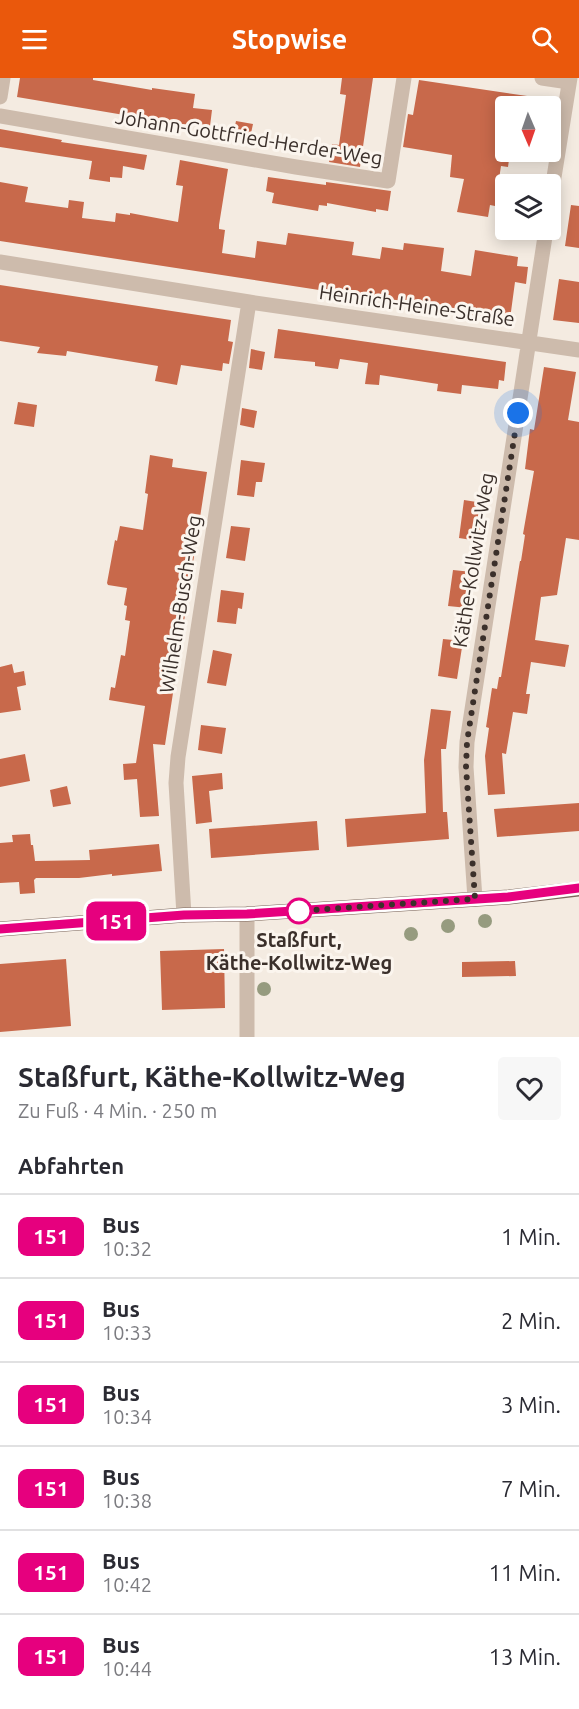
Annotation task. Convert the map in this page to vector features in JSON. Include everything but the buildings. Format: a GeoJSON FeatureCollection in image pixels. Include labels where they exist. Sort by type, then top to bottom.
{"type":"FeatureCollection","features":[{"type":"Feature","properties":{"kind":"main road"},"geometry":{"type":"LineString","coordinates":[[0,929],[184,915],[247,914],[508,897],[579,888]]}},
{"type":"Feature","properties":{"kind":"street"},"geometry":{"type":"LineString","coordinates":[[0,97],[3,78]]}},
{"type":"Feature","properties":{"kind":"street","name":"Johann-Gottfried-Herder-Weg"},"geometry":{"type":"LineString","coordinates":[[0,116],[388,181],[404,78]]}},
{"type":"Feature","properties":{"kind":"street"},"geometry":{"type":"LineString","coordinates":[[542,78],[570,80],[555,174]]}},
{"type":"Feature","properties":{"kind":"street","name":"Käthe-Kollwitz-Weg"},"geometry":{"type":"LineString","coordinates":[[475,899],[466,767],[467,742],[544,240]]}},
{"type":"Feature","properties":{"kind":"street","name":"Heinrich-Heine-Straße"},"geometry":{"type":"LineString","coordinates":[[0,262],[249,302],[579,350]]}},
{"type":"Feature","properties":{"kind":"street","name":"Wilhelm-Busch-Weg"},"geometry":{"type":"LineString","coordinates":[[184,915],[176,783],[178,757],[249,302]]}},
{"type":"Feature","properties":{"kind":"street"},"geometry":{"type":"LineString","coordinates":[[247,914],[247,1037]]}},
{"type":"Feature","properties":{"kind":"bus line","name":"151"},"geometry":{"type":"LineString","coordinates":[[0,929],[184,915],[247,914],[508,897],[579,888]]}},
{"type":"Feature","properties":{"kind":"place","name":"Staßfurt, Käthe-Kollwitz-Weg"},"geometry":{"type":"Point","coordinates":[299,911]}},
{"type":"Feature","properties":{"kind":"route"},"geometry":{"type":"LineString","coordinates":[[299,911],[297,911],[475,899],[466,767],[467,742],[518,413]]}}]}
